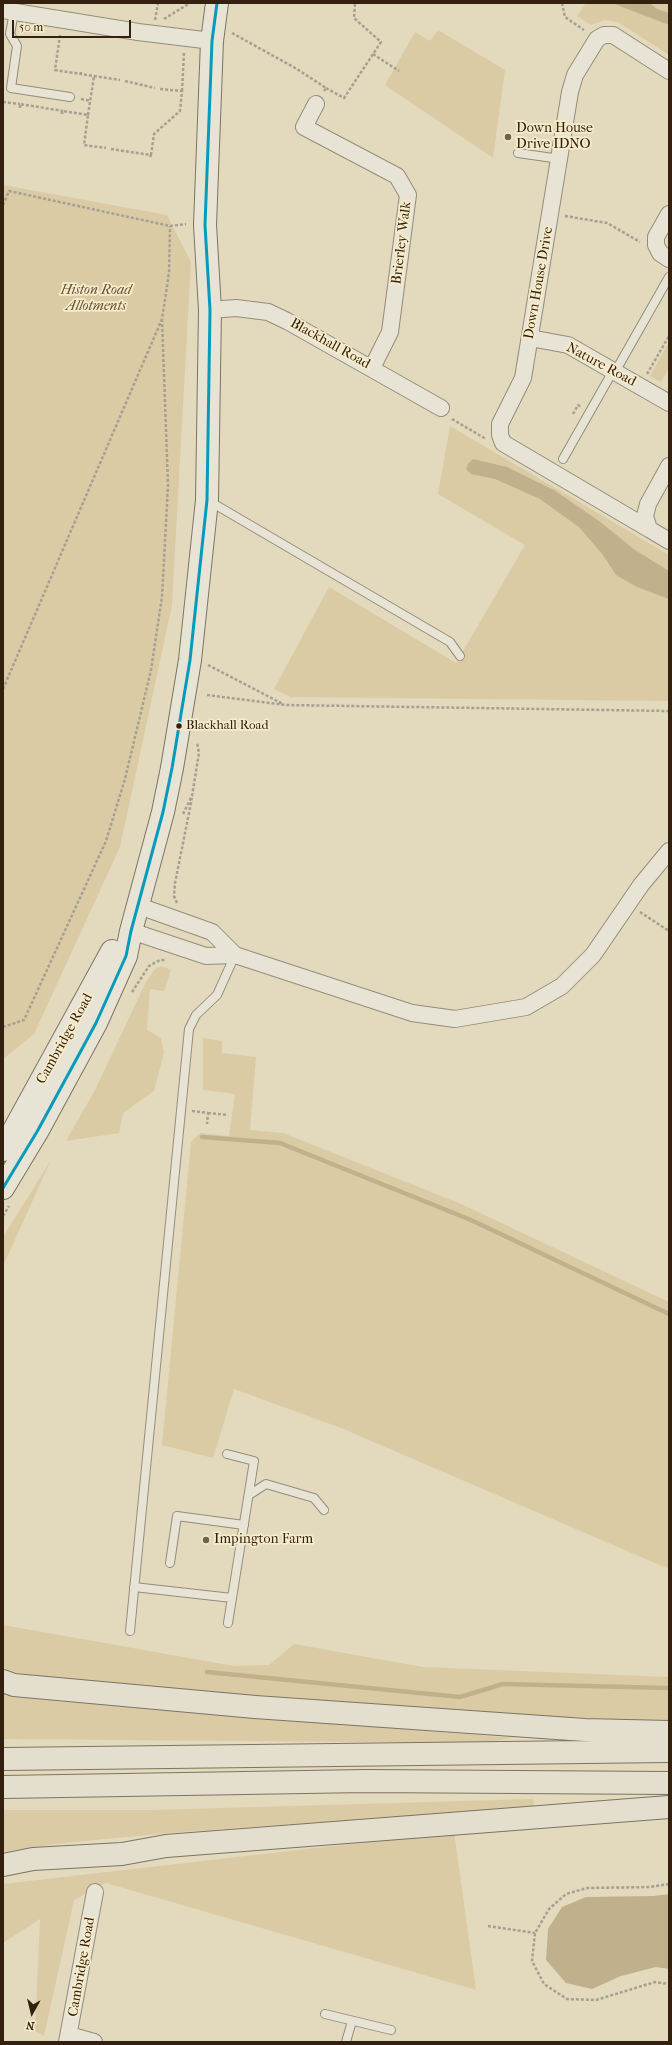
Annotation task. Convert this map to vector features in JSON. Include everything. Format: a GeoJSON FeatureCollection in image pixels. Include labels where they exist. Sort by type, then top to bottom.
{"type":"FeatureCollection","features":[{"type":"Feature","properties":{"kind":"highway"},"geometry":{"type":"LineString","coordinates":[[3,1681],[14,1685],[255,1706],[585,1730],[669,1732]]}},
{"type":"Feature","properties":{"kind":"highway"},"geometry":{"type":"LineString","coordinates":[[3,1759],[669,1751]]}},
{"type":"Feature","properties":{"kind":"highway"},"geometry":{"type":"LineString","coordinates":[[3,1787],[365,1781],[669,1783]]}},
{"type":"Feature","properties":{"kind":"highway"},"geometry":{"type":"LineString","coordinates":[[3,1865],[33,1859],[122,1854],[166,1846],[669,1807]]}},
{"type":"Feature","properties":{"kind":"main road","name":"Cambridge Road"},"geometry":{"type":"LineString","coordinates":[[3,1150],[20,1124],[96,1024],[126,956],[172,768],[190,660],[207,500],[210,310],[205,225],[213,35],[217,3]]}},
{"type":"Feature","properties":{"kind":"main road","name":"Cambridge Road"},"geometry":{"type":"LineString","coordinates":[[5,1189],[20,1124]]}},
{"type":"Feature","properties":{"kind":"main road"},"geometry":{"type":"LineString","coordinates":[[3,1160],[14,1154],[20,1124]]}},
{"type":"Feature","properties":{"kind":"street"},"geometry":{"type":"LineString","coordinates":[[8,11],[44,10],[62,19],[213,35]]}},
{"type":"Feature","properties":{"kind":"street"},"geometry":{"type":"LineString","coordinates":[[597,38],[604,35],[613,35],[669,71]]}},
{"type":"Feature","properties":{"kind":"street","name":"Down House Drive"},"geometry":{"type":"LineString","coordinates":[[503,443],[500,435],[500,424],[523,378],[575,75],[597,38]]}},
{"type":"Feature","properties":{"kind":"street","name":"Brierley Walk"},"geometry":{"type":"LineString","coordinates":[[316,104],[304,127],[397,176],[408,195],[390,332],[372,368]]}},
{"type":"Feature","properties":{"kind":"street"},"geometry":{"type":"LineString","coordinates":[[664,256],[656,245],[656,237],[669,214]]}},
{"type":"Feature","properties":{"kind":"street","name":"Blackhall Road"},"geometry":{"type":"LineString","coordinates":[[210,310],[236,308],[268,312],[372,368],[441,408]]}},
{"type":"Feature","properties":{"kind":"street","name":"Nature Road"},"geometry":{"type":"LineString","coordinates":[[530,338],[568,345],[669,403]]}},
{"type":"Feature","properties":{"kind":"street"},"geometry":{"type":"LineString","coordinates":[[503,443],[669,541]]}},
{"type":"Feature","properties":{"kind":"street"},"geometry":{"type":"LineString","coordinates":[[649,529],[645,516],[648,504],[669,466]]}},
{"type":"Feature","properties":{"kind":"street"},"geometry":{"type":"LineString","coordinates":[[131,931],[206,956],[235,955],[412,1013],[456,1019],[526,1007],[562,986],[593,955],[628,905],[669,852]]}},
{"type":"Feature","properties":{"kind":"street"},"geometry":{"type":"LineString","coordinates":[[139,906],[212,932],[235,955]]}},
{"type":"Feature","properties":{"kind":"street","name":"Cambridge Road"},"geometry":{"type":"LineString","coordinates":[[68,2039],[95,1892]]}},
{"type":"Feature","properties":{"kind":"street"},"geometry":{"type":"LineString","coordinates":[[68,2039],[94,2042]]}},
{"type":"Feature","properties":{"kind":"lane"},"geometry":{"type":"LineString","coordinates":[[8,11],[10,34],[17,46],[11,88],[70,97]]}},
{"type":"Feature","properties":{"kind":"lane"},"geometry":{"type":"LineString","coordinates":[[518,153],[560,159]]}},
{"type":"Feature","properties":{"kind":"lane"},"geometry":{"type":"LineString","coordinates":[[563,459],[669,277]]}},
{"type":"Feature","properties":{"kind":"lane"},"geometry":{"type":"LineString","coordinates":[[207,500],[450,642],[460,656]]}},
{"type":"Feature","properties":{"kind":"lane"},"geometry":{"type":"LineString","coordinates":[[130,1631],[189,1029],[196,1015],[217,995],[235,955]]}},
{"type":"Feature","properties":{"kind":"lane"},"geometry":{"type":"LineString","coordinates":[[228,1454],[254,1461],[228,1622]]}},
{"type":"Feature","properties":{"kind":"lane"},"geometry":{"type":"LineString","coordinates":[[249,1495],[266,1484],[314,1498],[324,1510]]}},
{"type":"Feature","properties":{"kind":"lane"},"geometry":{"type":"LineString","coordinates":[[170,1563],[177,1516],[244,1525]]}},
{"type":"Feature","properties":{"kind":"lane"},"geometry":{"type":"LineString","coordinates":[[134,1587],[232,1598]]}},
{"type":"Feature","properties":{"kind":"lane"},"geometry":{"type":"LineString","coordinates":[[325,2014],[391,2030]]}},
{"type":"Feature","properties":{"kind":"lane"},"geometry":{"type":"LineString","coordinates":[[346,2042],[352,2021]]}},
{"type":"Feature","properties":{"kind":"path"},"geometry":{"type":"LineString","coordinates":[[158,3],[155,24],[190,3]]}},
{"type":"Feature","properties":{"kind":"path"},"geometry":{"type":"LineString","coordinates":[[213,35],[235,34],[298,69],[344,98],[381,42],[354,18],[355,3]]}},
{"type":"Feature","properties":{"kind":"path"},"geometry":{"type":"LineString","coordinates":[[562,3],[565,17],[597,38]]}},
{"type":"Feature","properties":{"kind":"path"},"geometry":{"type":"LineString","coordinates":[[62,19],[54,70],[120,80]]}},
{"type":"Feature","properties":{"kind":"path"},"geometry":{"type":"LineString","coordinates":[[111,149],[150,156],[154,134],[180,111],[184,49]]}},
{"type":"Feature","properties":{"kind":"path"},"geometry":{"type":"LineString","coordinates":[[373,54],[399,71]]}},
{"type":"Feature","properties":{"kind":"path"},"geometry":{"type":"LineString","coordinates":[[94,76],[84,145],[106,148]]}},
{"type":"Feature","properties":{"kind":"path"},"geometry":{"type":"LineString","coordinates":[[125,81],[155,88]]}},
{"type":"Feature","properties":{"kind":"path"},"geometry":{"type":"LineString","coordinates":[[316,104],[326,88]]}},
{"type":"Feature","properties":{"kind":"path"},"geometry":{"type":"LineString","coordinates":[[160,89],[182,90]]}},
{"type":"Feature","properties":{"kind":"path"},"geometry":{"type":"LineString","coordinates":[[62,114],[62,111],[88,115]]}},
{"type":"Feature","properties":{"kind":"path"},"geometry":{"type":"LineString","coordinates":[[3,205],[9,191],[170,226],[169,272],[162,320],[168,485],[162,597],[151,670],[125,780],[106,841],[24,1020],[3,1027]]}},
{"type":"Feature","properties":{"kind":"path"},"geometry":{"type":"LineString","coordinates":[[551,213],[607,223],[664,256]]}},
{"type":"Feature","properties":{"kind":"path"},"geometry":{"type":"LineString","coordinates":[[3,689],[162,320]]}},
{"type":"Feature","properties":{"kind":"path"},"geometry":{"type":"LineString","coordinates":[[647,374],[669,334]]}},
{"type":"Feature","properties":{"kind":"path"},"geometry":{"type":"LineString","coordinates":[[441,408],[454,421],[493,443],[503,443]]}},
{"type":"Feature","properties":{"kind":"path"},"geometry":{"type":"LineString","coordinates":[[190,660],[205,663],[286,705]]}},
{"type":"Feature","properties":{"kind":"path"},"geometry":{"type":"LineString","coordinates":[[207,695],[286,705],[669,711]]}},
{"type":"Feature","properties":{"kind":"path"},"geometry":{"type":"LineString","coordinates":[[180,909],[174,896],[174,890],[187,829],[192,796]]}},
{"type":"Feature","properties":{"kind":"path"},"geometry":{"type":"LineString","coordinates":[[628,905],[669,930]]}},
{"type":"Feature","properties":{"kind":"path"},"geometry":{"type":"LineString","coordinates":[[132,993],[149,966],[160,960],[168,960]]}},
{"type":"Feature","properties":{"kind":"path"},"geometry":{"type":"LineString","coordinates":[[200,1112],[228,1115]]}},
{"type":"Feature","properties":{"kind":"path"},"geometry":{"type":"LineString","coordinates":[[207,1124],[208,1113]]}},
{"type":"Feature","properties":{"kind":"path"},"geometry":{"type":"LineString","coordinates":[[3,1216],[5,1189]]}},
{"type":"Feature","properties":{"kind":"path"},"geometry":{"type":"LineString","coordinates":[[669,1884],[650,1887],[586,1888],[566,1894],[549,1910],[536,1933],[532,1961],[544,1984],[567,1999],[596,2000],[655,1982],[669,1984]]}},
{"type":"Feature","properties":{"kind":"path"},"geometry":{"type":"LineString","coordinates":[[488,1926],[536,1933]]}},
{"type":"Feature","properties":{"kind":"green space"},"geometry":{"type":"Polygon","coordinates":[[[586,3],[669,3],[669,55],[618,22],[604,20],[591,25],[577,16],[586,3]]]}},
{"type":"Feature","properties":{"kind":"green space"},"geometry":{"type":"Polygon","coordinates":[[[438,30],[505,70],[493,158],[385,85],[415,32],[430,41],[438,30]]]}},
{"type":"Feature","properties":{"kind":"green space","name":"Histon Road Allotments"},"geometry":{"type":"Polygon","coordinates":[[[3,185],[167,215],[191,262],[172,605],[120,847],[34,1034],[3,1059],[3,185]]]}},
{"type":"Feature","properties":{"kind":"green space"},"geometry":{"type":"Polygon","coordinates":[[[669,342],[669,368],[661,382],[650,376],[669,342]]]}},
{"type":"Feature","properties":{"kind":"green space"},"geometry":{"type":"Polygon","coordinates":[[[450,426],[669,555],[669,701],[291,697],[274,689],[329,587],[456,663],[525,545],[438,494],[450,426]]]}},
{"type":"Feature","properties":{"kind":"green space"},"geometry":{"type":"Polygon","coordinates":[[[162,966],[171,970],[164,991],[150,989],[147,1030],[161,1038],[164,1053],[154,1091],[123,1113],[119,1133],[66,1141],[95,1090],[146,982],[155,969],[162,966]]]}},
{"type":"Feature","properties":{"kind":"green space"},"geometry":{"type":"Polygon","coordinates":[[[203,1038],[222,1041],[222,1053],[256,1057],[250,1130],[283,1133],[461,1204],[669,1302],[669,1569],[341,1428],[234,1389],[213,1458],[162,1445],[191,1142],[200,1133],[229,1136],[235,1094],[203,1090],[203,1038]]]}},
{"type":"Feature","properties":{"kind":"green space"},"geometry":{"type":"Polygon","coordinates":[[[51,1160],[3,1266],[3,1237],[51,1160]]]}},
{"type":"Feature","properties":{"kind":"green space"},"geometry":{"type":"Polygon","coordinates":[[[3,1625],[234,1666],[269,1665],[294,1644],[423,1667],[669,1677],[669,1722],[466,1712],[269,1698],[21,1674],[3,1668],[3,1625]]]}},
{"type":"Feature","properties":{"kind":"green space"},"geometry":{"type":"Polygon","coordinates":[[[3,1693],[13,1697],[514,1738],[480,1743],[3,1739],[3,1693]]]}},
{"type":"Feature","properties":{"kind":"green space"},"geometry":{"type":"Polygon","coordinates":[[[533,1799],[534,1807],[168,1833],[64,1843],[3,1852],[3,1810],[153,1810],[533,1799]]]}},
{"type":"Feature","properties":{"kind":"green space"},"geometry":{"type":"Polygon","coordinates":[[[454,1832],[476,1990],[106,1883],[74,1900],[44,2036],[35,2031],[40,1919],[3,1943],[3,1884],[454,1832]]]}},
{"type":"Feature","properties":{"kind":"shaded area"},"geometry":{"type":"Polygon","coordinates":[[[612,3],[650,3],[657,9],[669,13],[669,25],[612,3]]]}},
{"type":"Feature","properties":{"kind":"shaded area"},"geometry":{"type":"Polygon","coordinates":[[[473,459],[507,467],[554,490],[599,521],[635,550],[669,571],[669,599],[637,587],[616,575],[603,555],[579,527],[540,499],[495,479],[471,474],[466,469],[468,464],[473,459]]]}},
{"type":"Feature","properties":{"kind":"shaded area"},"geometry":{"type":"Polygon","coordinates":[[[669,1894],[669,1969],[656,1967],[621,1976],[592,1989],[566,1983],[546,1960],[548,1929],[562,1907],[586,1897],[654,1896],[669,1894]]]}},
{"type":"Feature","properties":{"kind":"waterway"},"geometry":{"type":"LineString","coordinates":[[202,1137],[280,1143],[471,1220],[669,1314]]}},
{"type":"Feature","properties":{"kind":"waterway"},"geometry":{"type":"LineString","coordinates":[[207,1672],[460,1697],[503,1684],[669,1688]]}},
{"type":"Feature","properties":{"kind":"transit line"},"geometry":{"type":"LineString","coordinates":[[3,1188],[38,1130],[96,1023],[126,956],[131,931],[163,812],[172,768],[190,660],[207,500],[210,310],[205,225],[212,41],[217,3]]}},
{"type":"Feature","properties":{"kind":"place","name":"Down House Drive IDNO"},"geometry":{"type":"Point","coordinates":[508,137]}},
{"type":"Feature","properties":{"kind":"place","name":"Blackhall Road"},"geometry":{"type":"Point","coordinates":[179,726]}},
{"type":"Feature","properties":{"kind":"place","name":"Impington Farm"},"geometry":{"type":"Point","coordinates":[206,1540]}}]}
